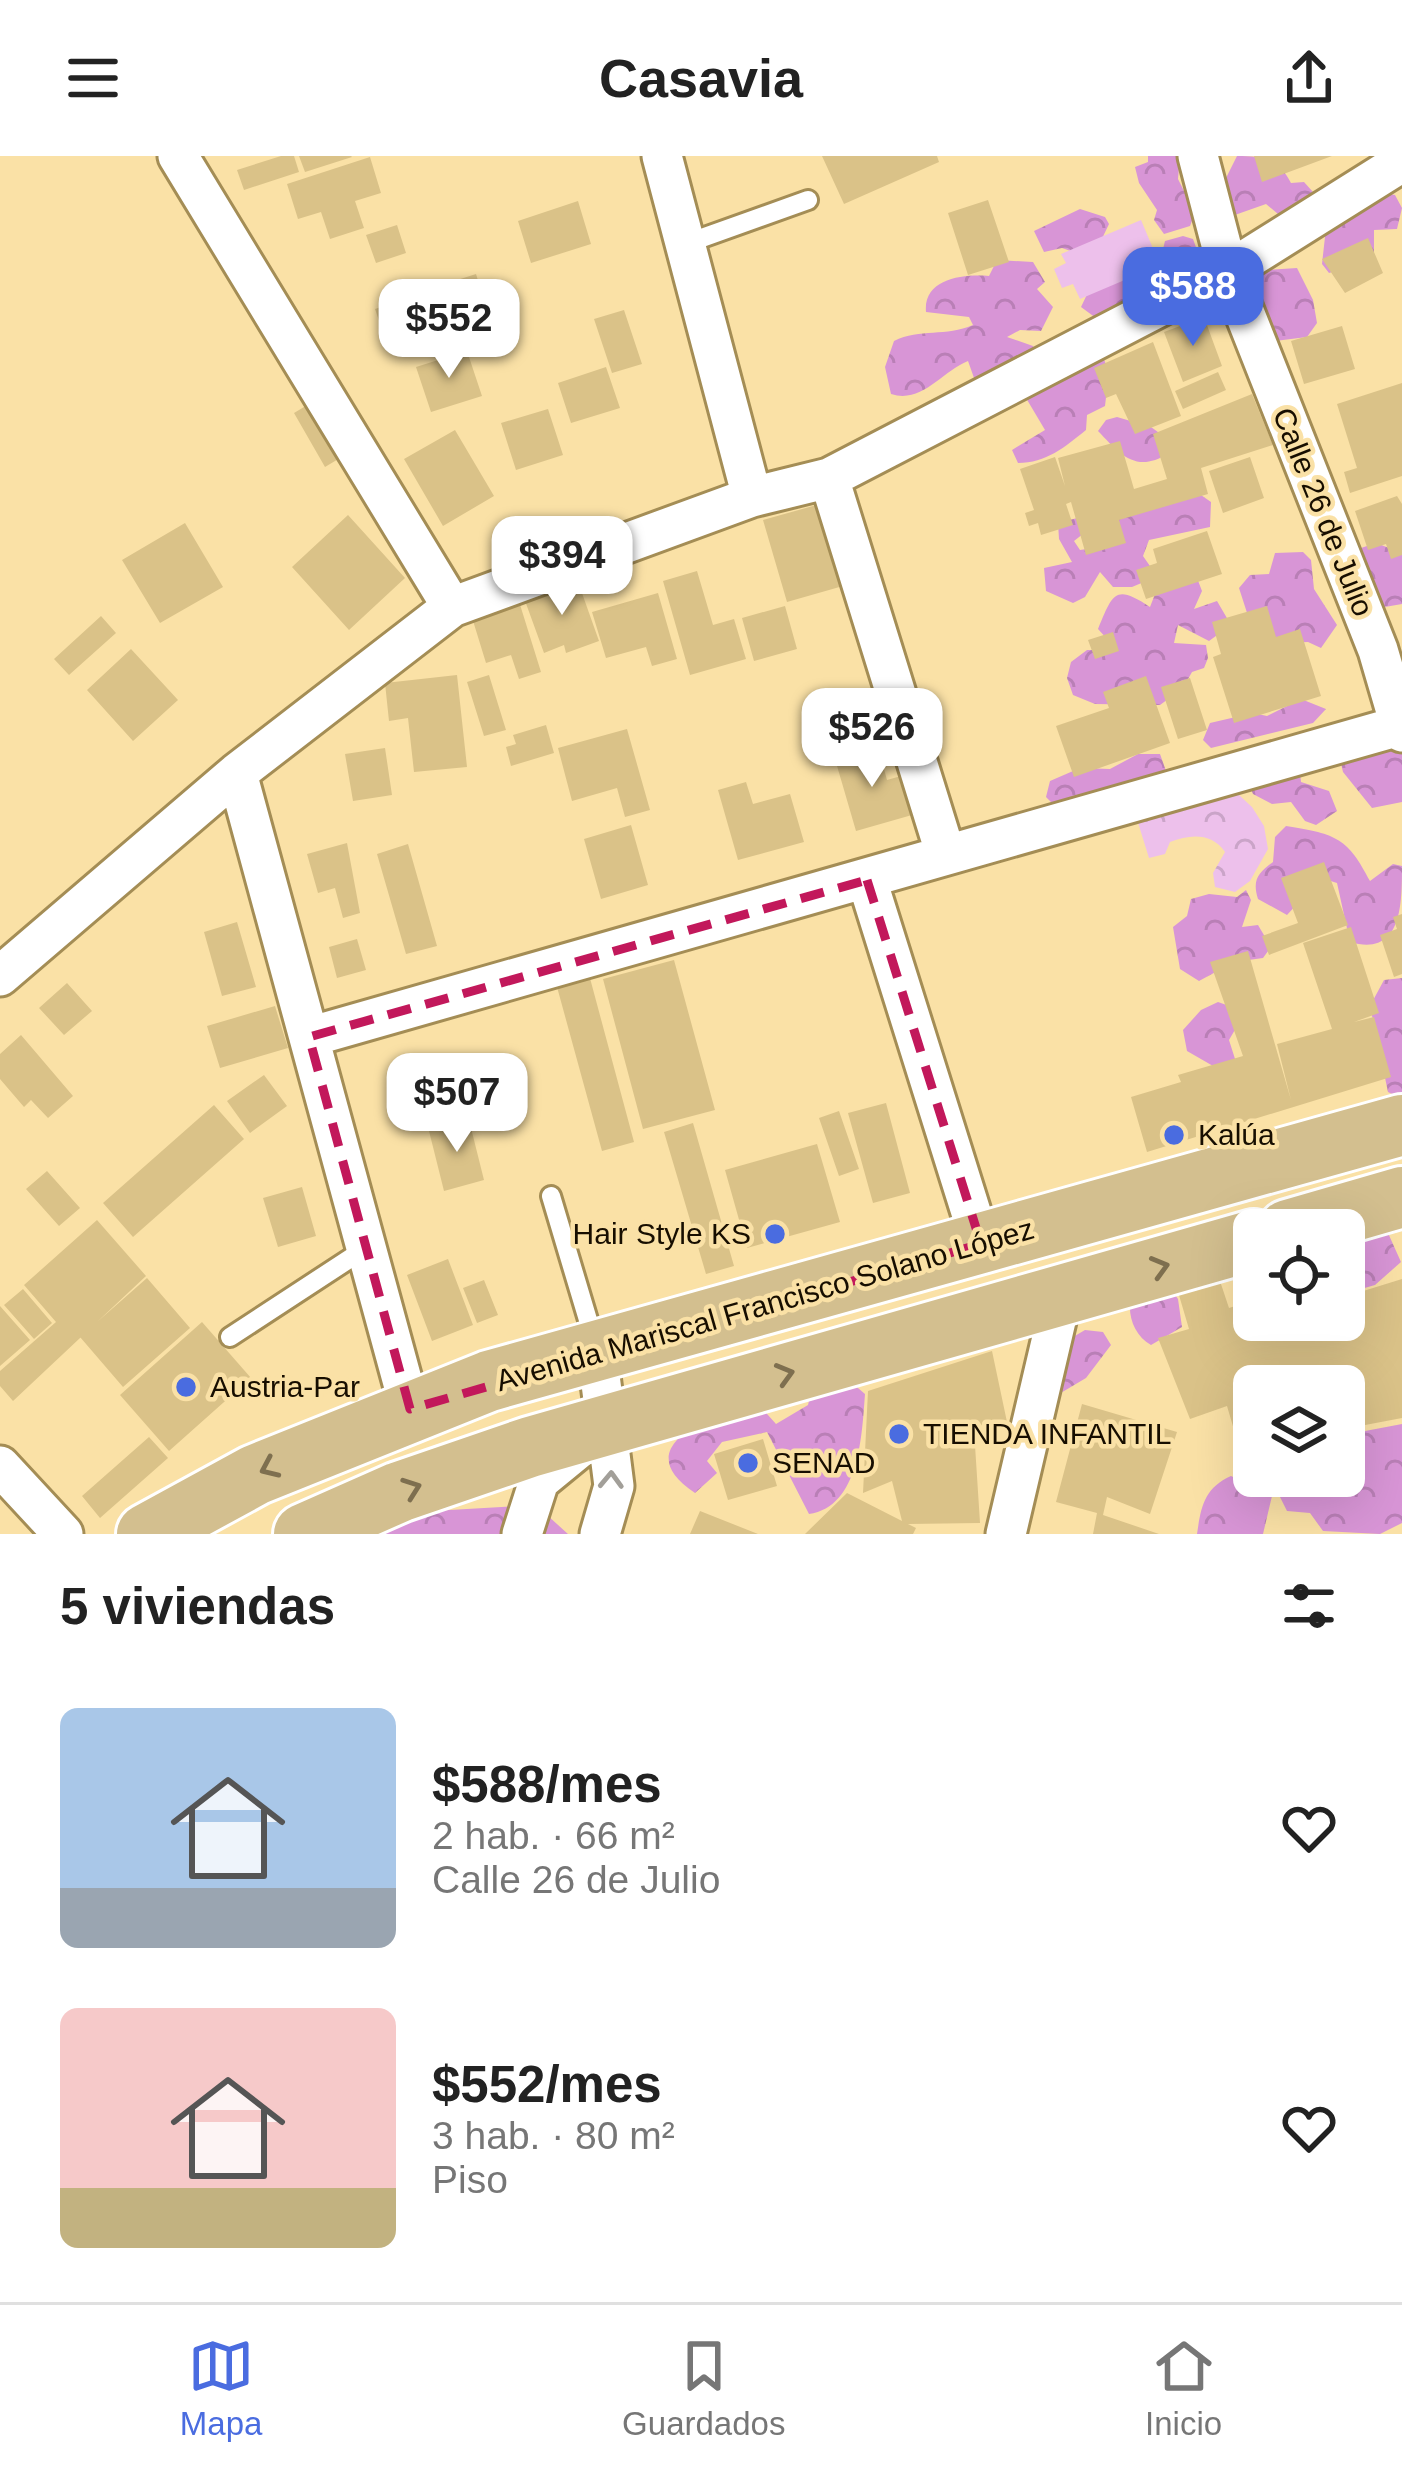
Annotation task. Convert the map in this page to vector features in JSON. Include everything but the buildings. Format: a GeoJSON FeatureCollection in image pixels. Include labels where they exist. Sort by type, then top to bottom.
{"type":"FeatureCollection","features":[{"type":"Feature","properties":{"kind":"main road","name":"Avenida Mariscal Francisco Solano López"},"geometry":{"type":"LineString","coordinates":[[147,1534],[255,1475],[410,1409],[1402,1125]]}},
{"type":"Feature","properties":{"kind":"main road"},"geometry":{"type":"LineString","coordinates":[[1361,1209],[1402,1197]]}},
{"type":"Feature","properties":{"kind":"main road"},"geometry":{"type":"LineString","coordinates":[[304,1534],[457,1471],[1233,1246]]}},
{"type":"Feature","properties":{"kind":"street"},"geometry":{"type":"LineString","coordinates":[[178,156],[452,607]]}},
{"type":"Feature","properties":{"kind":"street"},"geometry":{"type":"LineString","coordinates":[[662,156],[752,497]]}},
{"type":"Feature","properties":{"kind":"street","name":"Calle 26 de Julio"},"geometry":{"type":"LineString","coordinates":[[1198,156],[1228,271],[1390,646],[1401,729]]}},
{"type":"Feature","properties":{"kind":"street"},"geometry":{"type":"LineString","coordinates":[[0,976],[237,772],[452,607],[752,497],[830,478],[1228,271],[1402,161]]}},
{"type":"Feature","properties":{"kind":"street"},"geometry":{"type":"LineString","coordinates":[[830,478],[945,851]]}},
{"type":"Feature","properties":{"kind":"street"},"geometry":{"type":"LineString","coordinates":[[309,1037],[867,880],[945,851],[1401,729]]}},
{"type":"Feature","properties":{"kind":"street"},"geometry":{"type":"LineString","coordinates":[[237,772],[410,1409]]}},
{"type":"Feature","properties":{"kind":"street"},"geometry":{"type":"LineString","coordinates":[[867,880],[981,1244]]}},
{"type":"Feature","properties":{"kind":"street"},"geometry":{"type":"LineString","coordinates":[[1006,1534],[1062,1295]]}},
{"type":"Feature","properties":{"kind":"street"},"geometry":{"type":"LineString","coordinates":[[597,1352],[614,1486],[601,1534]]}},
{"type":"Feature","properties":{"kind":"street"},"geometry":{"type":"LineString","coordinates":[[522,1534],[538,1481],[607,1425]]}},
{"type":"Feature","properties":{"kind":"street"},"geometry":{"type":"LineString","coordinates":[[0,1466],[63,1534]]}},
{"type":"Feature","properties":{"kind":"lane"},"geometry":{"type":"LineString","coordinates":[[686,244],[808,200]]}},
{"type":"Feature","properties":{"kind":"lane"},"geometry":{"type":"LineString","coordinates":[[550,1196],[597,1352]]}},
{"type":"Feature","properties":{"kind":"lane"},"geometry":{"type":"LineString","coordinates":[[230,1337],[366,1248]]}},
{"type":"Feature","properties":{"kind":"highlighted area"},"geometry":{"type":"Polygon","coordinates":[[[867,880],[981,1244],[410,1409],[309,1037],[867,880]]]}},
{"type":"Feature","properties":{"kind":"green space"},"geometry":{"type":"Polygon","coordinates":[[[1148,156],[1180,156],[1178,179],[1195,213],[1190,226],[1164,234],[1154,220],[1157,210],[1139,183],[1135,167],[1148,162],[1148,156]]]}},
{"type":"Feature","properties":{"kind":"green space"},"geometry":{"type":"Polygon","coordinates":[[[1237,156],[1269,160],[1291,183],[1304,182],[1313,192],[1278,214],[1266,204],[1232,216],[1224,182],[1237,156]]]}},
{"type":"Feature","properties":{"kind":"green space"},"geometry":{"type":"Polygon","coordinates":[[[1385,193],[1395,195],[1402,208],[1397,229],[1374,230],[1374,256],[1329,273],[1322,264],[1325,237],[1316,231],[1385,193]]]}},
{"type":"Feature","properties":{"kind":"green space"},"geometry":{"type":"Polygon","coordinates":[[[1080,209],[1105,217],[1109,224],[1098,247],[1085,256],[1062,248],[1044,252],[1034,231],[1080,209]]]}},
{"type":"Feature","properties":{"kind":"green space"},"geometry":{"type":"Polygon","coordinates":[[[1141,220],[1160,265],[1080,299],[1073,284],[1062,288],[1054,269],[1066,263],[1061,254],[1141,220]]]}},
{"type":"Feature","properties":{"kind":"green space"},"geometry":{"type":"Polygon","coordinates":[[[1183,236],[1193,239],[1197,250],[1193,277],[1148,296],[1127,299],[1122,311],[1100,321],[1081,307],[1091,286],[1162,253],[1165,241],[1183,236]]]}},
{"type":"Feature","properties":{"kind":"green space"},"geometry":{"type":"Polygon","coordinates":[[[997,260],[1033,262],[1045,282],[1037,289],[1053,307],[1041,331],[1020,330],[1007,337],[1033,346],[1046,370],[1101,352],[1109,372],[1105,406],[1087,415],[1086,430],[1055,453],[1028,462],[1018,463],[1012,450],[1045,430],[1026,398],[979,392],[968,361],[922,391],[891,394],[885,367],[894,341],[973,325],[969,317],[926,312],[927,301],[946,281],[989,276],[997,260]]]}},
{"type":"Feature","properties":{"kind":"green space"},"geometry":{"type":"Polygon","coordinates":[[[1297,268],[1313,300],[1317,323],[1307,337],[1275,341],[1246,279],[1266,270],[1297,268]]]}},
{"type":"Feature","properties":{"kind":"green space"},"geometry":{"type":"Polygon","coordinates":[[[1117,417],[1151,427],[1169,440],[1169,453],[1147,462],[1122,454],[1098,431],[1106,420],[1117,417]]]}},
{"type":"Feature","properties":{"kind":"green space"},"geometry":{"type":"Polygon","coordinates":[[[1198,493],[1211,502],[1210,527],[1149,540],[1143,556],[1152,569],[1151,579],[1132,587],[1113,587],[1100,572],[1085,597],[1073,603],[1046,591],[1044,568],[1072,562],[1059,539],[1058,523],[1081,517],[1088,530],[1074,541],[1080,550],[1093,548],[1116,515],[1198,493]]]}},
{"type":"Feature","properties":{"kind":"green space"},"geometry":{"type":"Polygon","coordinates":[[[1376,543],[1402,553],[1402,604],[1379,608],[1358,549],[1376,543]]]}},
{"type":"Feature","properties":{"kind":"green space"},"geometry":{"type":"Polygon","coordinates":[[[1303,552],[1311,560],[1314,589],[1337,625],[1321,648],[1308,642],[1280,643],[1249,619],[1239,588],[1250,575],[1269,574],[1275,553],[1303,552]]]}},
{"type":"Feature","properties":{"kind":"green space"},"geometry":{"type":"Polygon","coordinates":[[[1197,578],[1202,591],[1194,609],[1217,601],[1231,625],[1209,641],[1178,625],[1174,643],[1206,645],[1208,658],[1183,688],[1160,705],[1095,704],[1073,695],[1067,678],[1071,662],[1087,650],[1103,650],[1109,641],[1098,629],[1116,596],[1129,596],[1150,607],[1157,589],[1197,578]]]}},
{"type":"Feature","properties":{"kind":"green space"},"geometry":{"type":"Polygon","coordinates":[[[1301,699],[1326,709],[1313,723],[1211,748],[1203,740],[1210,723],[1253,713],[1267,716],[1301,699]]]}},
{"type":"Feature","properties":{"kind":"green space"},"geometry":{"type":"Polygon","coordinates":[[[1402,741],[1402,802],[1372,808],[1343,772],[1337,747],[1402,741]]]}},
{"type":"Feature","properties":{"kind":"green space"},"geometry":{"type":"Polygon","coordinates":[[[1138,754],[1160,754],[1166,771],[1143,788],[1055,806],[1046,797],[1050,781],[1080,768],[1110,769],[1138,754]]]}},
{"type":"Feature","properties":{"kind":"green space"},"geometry":{"type":"Polygon","coordinates":[[[1212,770],[1252,807],[1264,826],[1268,849],[1250,881],[1235,892],[1215,887],[1213,873],[1225,852],[1220,846],[1207,838],[1186,838],[1170,842],[1165,854],[1149,858],[1135,813],[1212,770]]]}},
{"type":"Feature","properties":{"kind":"green space"},"geometry":{"type":"Polygon","coordinates":[[[1300,772],[1301,782],[1329,791],[1337,811],[1316,825],[1305,821],[1291,802],[1272,804],[1253,794],[1246,777],[1300,772]]]}},
{"type":"Feature","properties":{"kind":"green space"},"geometry":{"type":"Polygon","coordinates":[[[1286,826],[1339,841],[1370,881],[1393,864],[1402,866],[1399,911],[1389,935],[1367,945],[1350,942],[1337,883],[1321,878],[1287,915],[1258,899],[1258,877],[1273,862],[1275,837],[1286,826]]]}},
{"type":"Feature","properties":{"kind":"green space"},"geometry":{"type":"Polygon","coordinates":[[[1246,890],[1251,900],[1242,927],[1258,925],[1271,947],[1263,958],[1234,962],[1199,981],[1180,969],[1173,927],[1187,916],[1191,899],[1209,894],[1237,897],[1246,890]]]}},
{"type":"Feature","properties":{"kind":"green space"},"geometry":{"type":"Polygon","coordinates":[[[1402,978],[1402,1099],[1388,1092],[1370,1006],[1384,980],[1402,978]]]}},
{"type":"Feature","properties":{"kind":"green space"},"geometry":{"type":"Polygon","coordinates":[[[1218,1002],[1235,1008],[1240,1021],[1229,1040],[1236,1062],[1220,1070],[1187,1051],[1183,1030],[1201,1010],[1218,1002]]]}},
{"type":"Feature","properties":{"kind":"green space"},"geometry":{"type":"Polygon","coordinates":[[[1365,1224],[1388,1233],[1401,1262],[1365,1288],[1365,1224]]]}},
{"type":"Feature","properties":{"kind":"green space"},"geometry":{"type":"Polygon","coordinates":[[[1170,1287],[1178,1299],[1182,1327],[1151,1345],[1133,1322],[1132,1294],[1170,1287]]]}},
{"type":"Feature","properties":{"kind":"green space"},"geometry":{"type":"Polygon","coordinates":[[[1085,1330],[1103,1332],[1111,1345],[1086,1378],[1059,1394],[1037,1386],[1061,1344],[1085,1330]]]}},
{"type":"Feature","properties":{"kind":"green space"},"geometry":{"type":"Polygon","coordinates":[[[844,1376],[865,1394],[862,1428],[848,1483],[826,1508],[809,1514],[767,1432],[722,1442],[707,1461],[717,1473],[695,1493],[676,1476],[669,1461],[672,1447],[699,1423],[753,1398],[776,1424],[808,1405],[812,1388],[844,1376]]]}},
{"type":"Feature","properties":{"kind":"green space"},"geometry":{"type":"Polygon","coordinates":[[[1402,1424],[1402,1523],[1380,1534],[1323,1531],[1310,1513],[1287,1511],[1280,1497],[1365,1497],[1365,1431],[1402,1424]]]}},
{"type":"Feature","properties":{"kind":"green space"},"geometry":{"type":"Polygon","coordinates":[[[1231,1476],[1233,1497],[1272,1497],[1263,1534],[1197,1534],[1205,1499],[1231,1476]]]}},
{"type":"Feature","properties":{"kind":"green space"},"geometry":{"type":"Polygon","coordinates":[[[517,1506],[547,1515],[568,1534],[376,1534],[415,1512],[517,1506]]]}},
{"type":"Feature","properties":{"kind":"place","name":"Kalúa"},"geometry":{"type":"Point","coordinates":[1174,1135]}},
{"type":"Feature","properties":{"kind":"place","name":"Hair Style KS"},"geometry":{"type":"Point","coordinates":[775,1234]}},
{"type":"Feature","properties":{"kind":"place","name":"Austria-Par"},"geometry":{"type":"Point","coordinates":[186,1387]}},
{"type":"Feature","properties":{"kind":"place","name":"TIENDA INFANTIL"},"geometry":{"type":"Point","coordinates":[899,1434]}},
{"type":"Feature","properties":{"kind":"place","name":"SENAD"},"geometry":{"type":"Point","coordinates":[748,1463]}}]}
